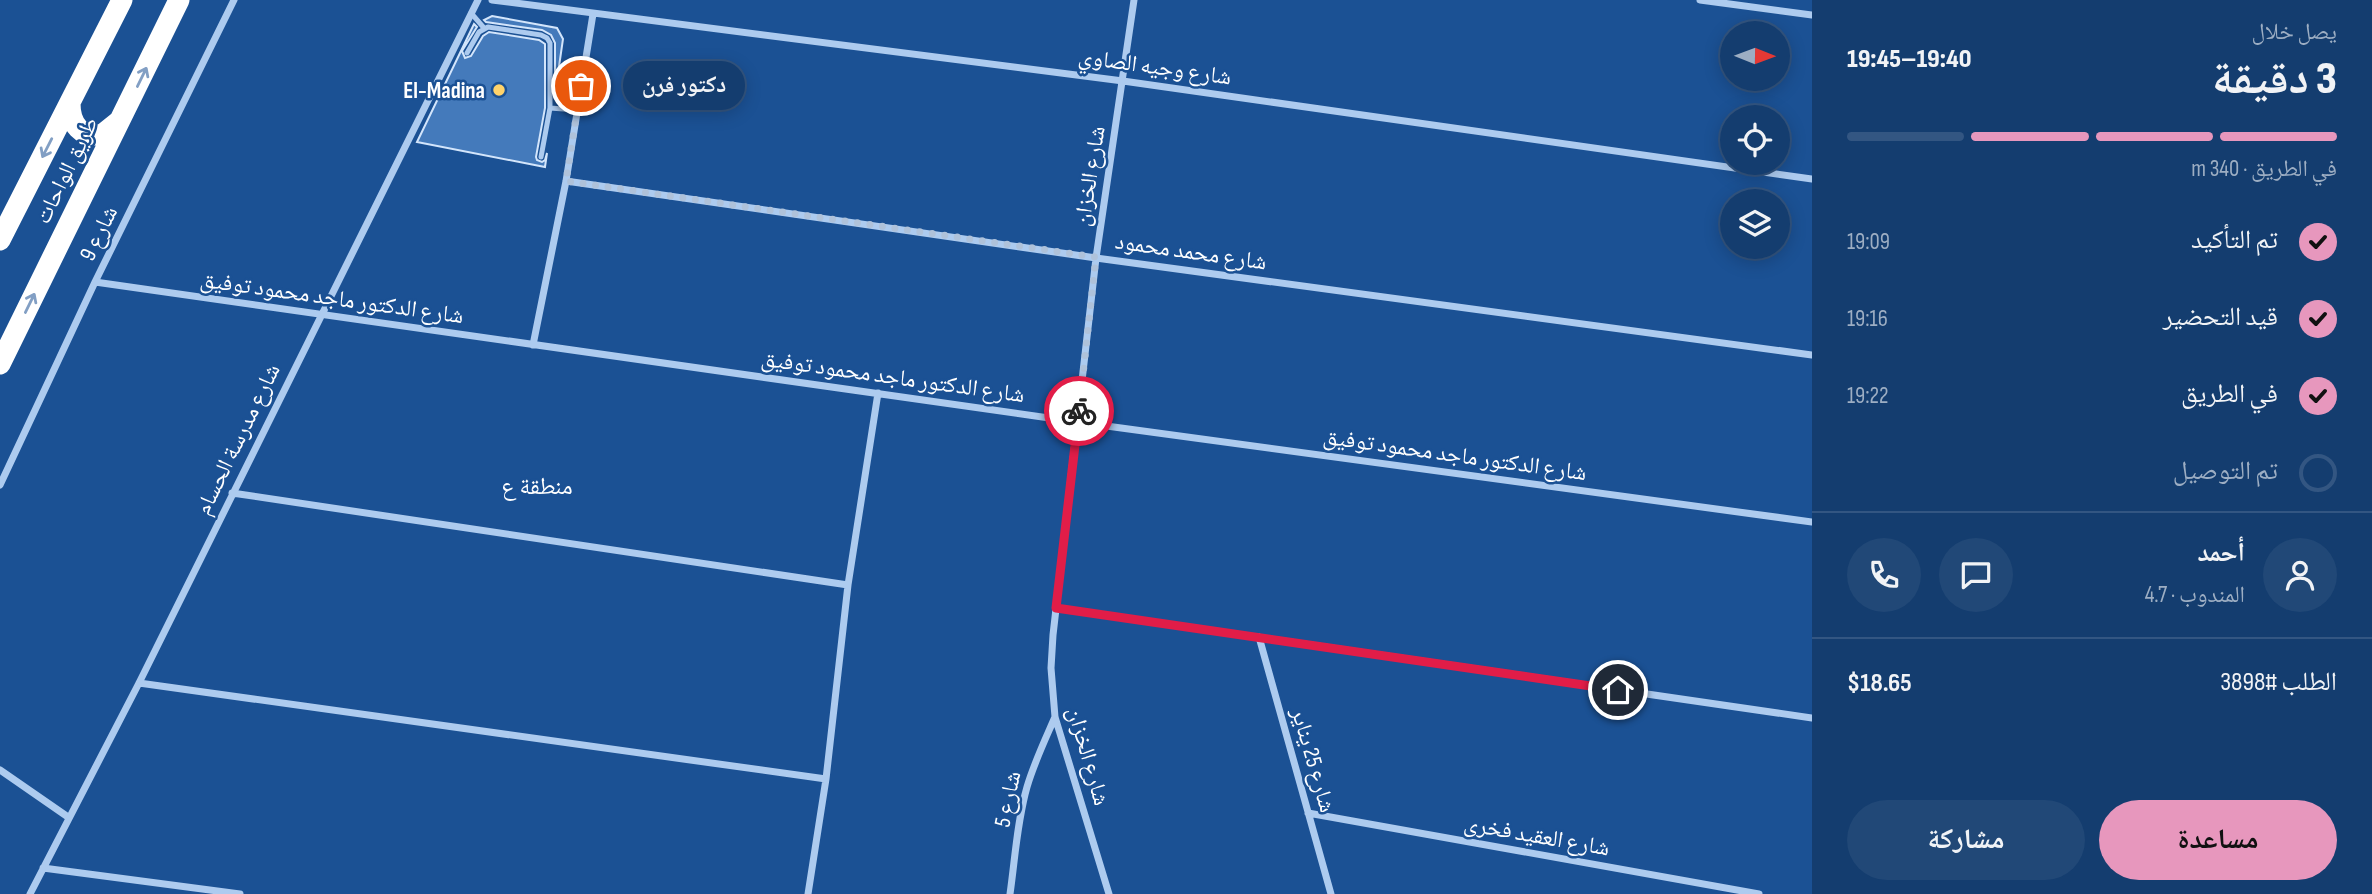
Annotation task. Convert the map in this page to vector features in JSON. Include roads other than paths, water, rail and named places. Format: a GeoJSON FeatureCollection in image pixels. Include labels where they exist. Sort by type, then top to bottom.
{"type":"FeatureCollection","features":[{"type":"Feature","properties":{"kind":"highway","name":"طريق الواحات"},"geometry":{"type":"LineString","coordinates":[[0,240],[122,0]]}},
{"type":"Feature","properties":{"kind":"highway","name":"طريق الواحات"},"geometry":{"type":"LineString","coordinates":[[0,364],[179,0]]}},
{"type":"Feature","properties":{"kind":"highway"},"geometry":{"type":"LineString","coordinates":[[70,103],[72,121],[86,134],[103,134],[120,120]]}},
{"type":"Feature","properties":{"kind":"street","name":"شارع 9"},"geometry":{"type":"LineString","coordinates":[[0,485],[95,282],[234,0]]}},
{"type":"Feature","properties":{"kind":"street","name":"شارع مدرسة الحسام"},"geometry":{"type":"LineString","coordinates":[[30,894],[139,683],[478,0]]}},
{"type":"Feature","properties":{"kind":"street","name":"شارع وجيه الصاوي"},"geometry":{"type":"LineString","coordinates":[[492,0],[1123,80],[1812,179]]}},
{"type":"Feature","properties":{"kind":"street","name":"شارع الخزان"},"geometry":{"type":"LineString","coordinates":[[1110,894],[1055,717],[1051,668],[1096,257],[1134,0]]}},
{"type":"Feature","properties":{"kind":"street"},"geometry":{"type":"LineString","coordinates":[[1700,0],[1812,15]]}},
{"type":"Feature","properties":{"kind":"street"},"geometry":{"type":"LineString","coordinates":[[533,345],[566,181],[593,14]]}},
{"type":"Feature","properties":{"kind":"street","name":"شارع محمد محمود"},"geometry":{"type":"LineString","coordinates":[[566,181],[1812,355]]}},
{"type":"Feature","properties":{"kind":"street","name":"شارع الدكتور ماجد محمود توفيق"},"geometry":{"type":"LineString","coordinates":[[95,282],[1077,422],[1812,522]]}},
{"type":"Feature","properties":{"kind":"street"},"geometry":{"type":"LineString","coordinates":[[808,894],[826,779],[849,584],[878,393]]}},
{"type":"Feature","properties":{"kind":"street"},"geometry":{"type":"LineString","coordinates":[[232,492],[849,584]]}},
{"type":"Feature","properties":{"kind":"street"},"geometry":{"type":"LineString","coordinates":[[1056,608],[1812,718]]}},
{"type":"Feature","properties":{"kind":"street","name":"شارع 25 يناير"},"geometry":{"type":"LineString","coordinates":[[1259,637],[1331,894]]}},
{"type":"Feature","properties":{"kind":"street"},"geometry":{"type":"LineString","coordinates":[[139,683],[826,779]]}},
{"type":"Feature","properties":{"kind":"street","name":"شارع 5"},"geometry":{"type":"LineString","coordinates":[[1010,894],[1020,817],[1027,789],[1055,717]]}},
{"type":"Feature","properties":{"kind":"street"},"geometry":{"type":"LineString","coordinates":[[0,770],[68,817]]}},
{"type":"Feature","properties":{"kind":"street","name":"شارع العقيد فخرى"},"geometry":{"type":"LineString","coordinates":[[1308,813],[1759,894]]}},
{"type":"Feature","properties":{"kind":"street"},"geometry":{"type":"LineString","coordinates":[[43,868],[240,894]]}},
{"type":"Feature","properties":{"kind":"lane"},"geometry":{"type":"LineString","coordinates":[[471,13],[484,28]]}},
{"type":"Feature","properties":{"kind":"lane"},"geometry":{"type":"LineString","coordinates":[[467,53],[484,28],[504,29],[547,38],[550,43],[550,108],[541,158]]}},
{"type":"Feature","properties":{"kind":"lane"},"geometry":{"type":"LineString","coordinates":[[550,108],[578,110]]}},
{"type":"Feature","properties":{"kind":"place","name":"دكتور فرن"},"geometry":{"type":"Point","coordinates":[581,86]}},
{"type":"Feature","properties":{"kind":"place","name":"El-Madina"},"geometry":{"type":"Point","coordinates":[499,90]}},
{"type":"Feature","properties":{"kind":"district","name":"منطقة ع"},"geometry":{"type":"Point","coordinates":[537,486]}}]}
